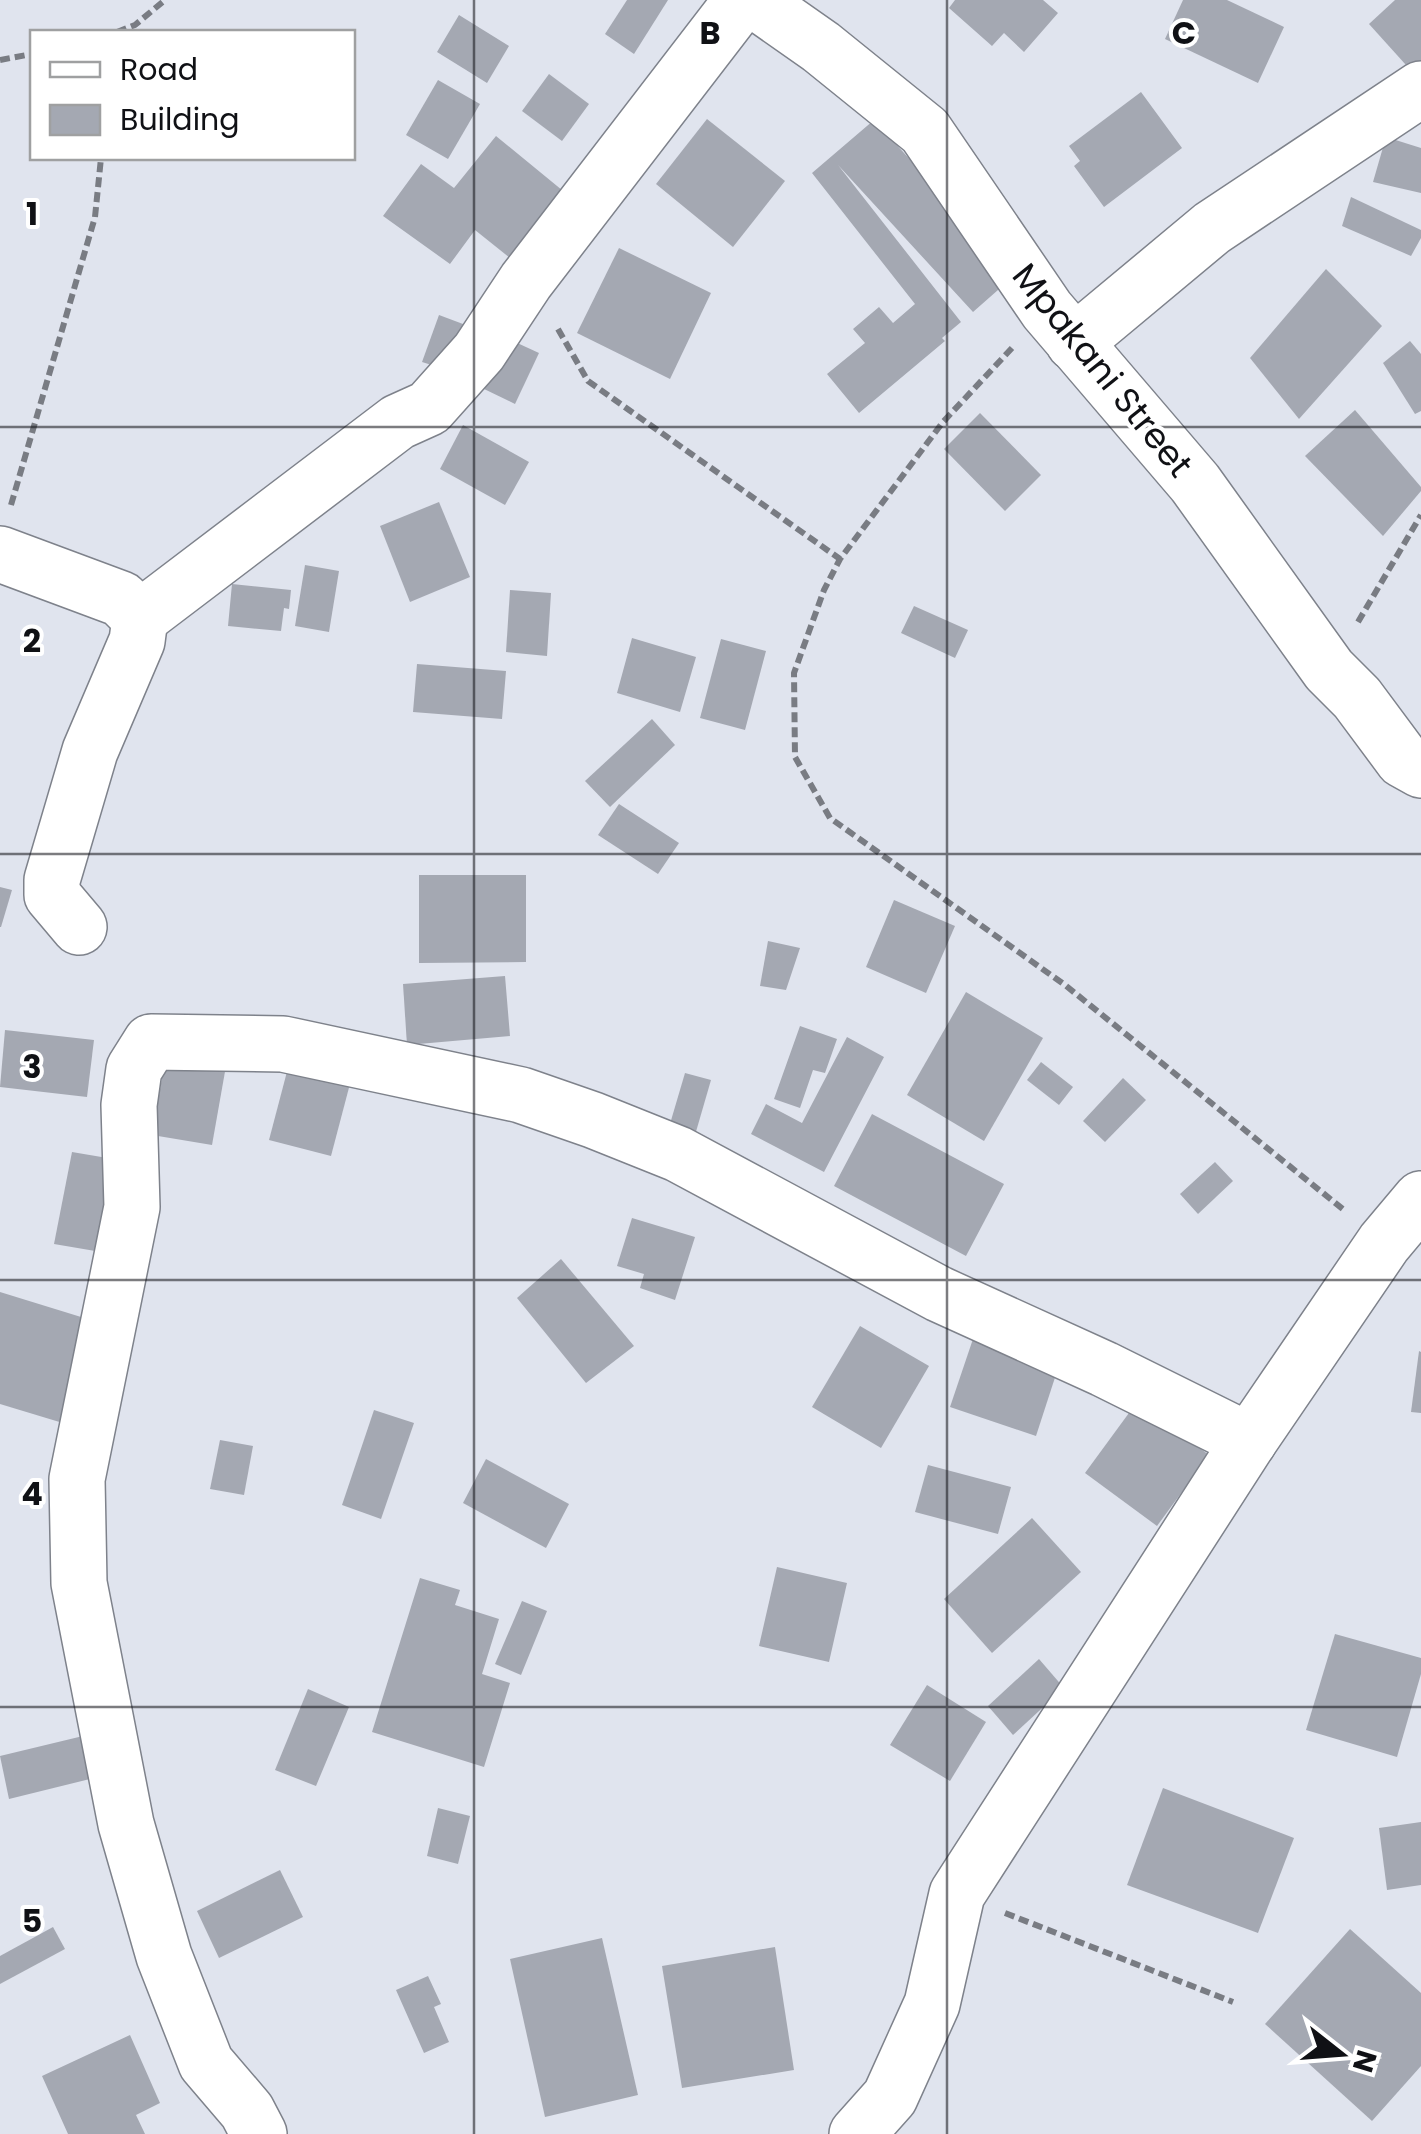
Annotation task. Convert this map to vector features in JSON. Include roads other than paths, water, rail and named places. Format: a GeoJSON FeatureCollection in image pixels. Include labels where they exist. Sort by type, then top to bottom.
{"type":"FeatureCollection","features":[{"type":"Feature","properties":{"kind":"street"},"geometry":{"type":"LineString","coordinates":[[79,927],[52,895],[52,880],[90,751],[137,641],[140,618],[398,422],[430,408],[479,352],[526,281],[742,0]]}},
{"type":"Feature","properties":{"kind":"street","name":"Mpakani Street"},"geometry":{"type":"LineString","coordinates":[[754,0],[926,132],[1060,327],[1195,484],[1329,670],[1357,698],[1415,772]]}},
{"type":"Feature","properties":{"kind":"street"},"geometry":{"type":"LineString","coordinates":[[1060,327],[1421,89]]}},
{"type":"Feature","properties":{"kind":"street"},"geometry":{"type":"LineString","coordinates":[[3,538],[121,599],[140,618]]}},
{"type":"Feature","properties":{"kind":"street"},"geometry":{"type":"LineString","coordinates":[[260,2134],[206,2063],[164,1956],[126,1824],[79,1583],[78,1479],[132,1207],[130,1105],[134,1069],[151,1042],[283,1044],[520,1096],[593,1120],[678,1154],[940,1294],[1249,1441]]}},
{"type":"Feature","properties":{"kind":"street"},"geometry":{"type":"LineString","coordinates":[[857,2134],[890,2098],[932,2004],[957,1894],[1249,1441],[1384,1243],[1421,1199]]}}]}
